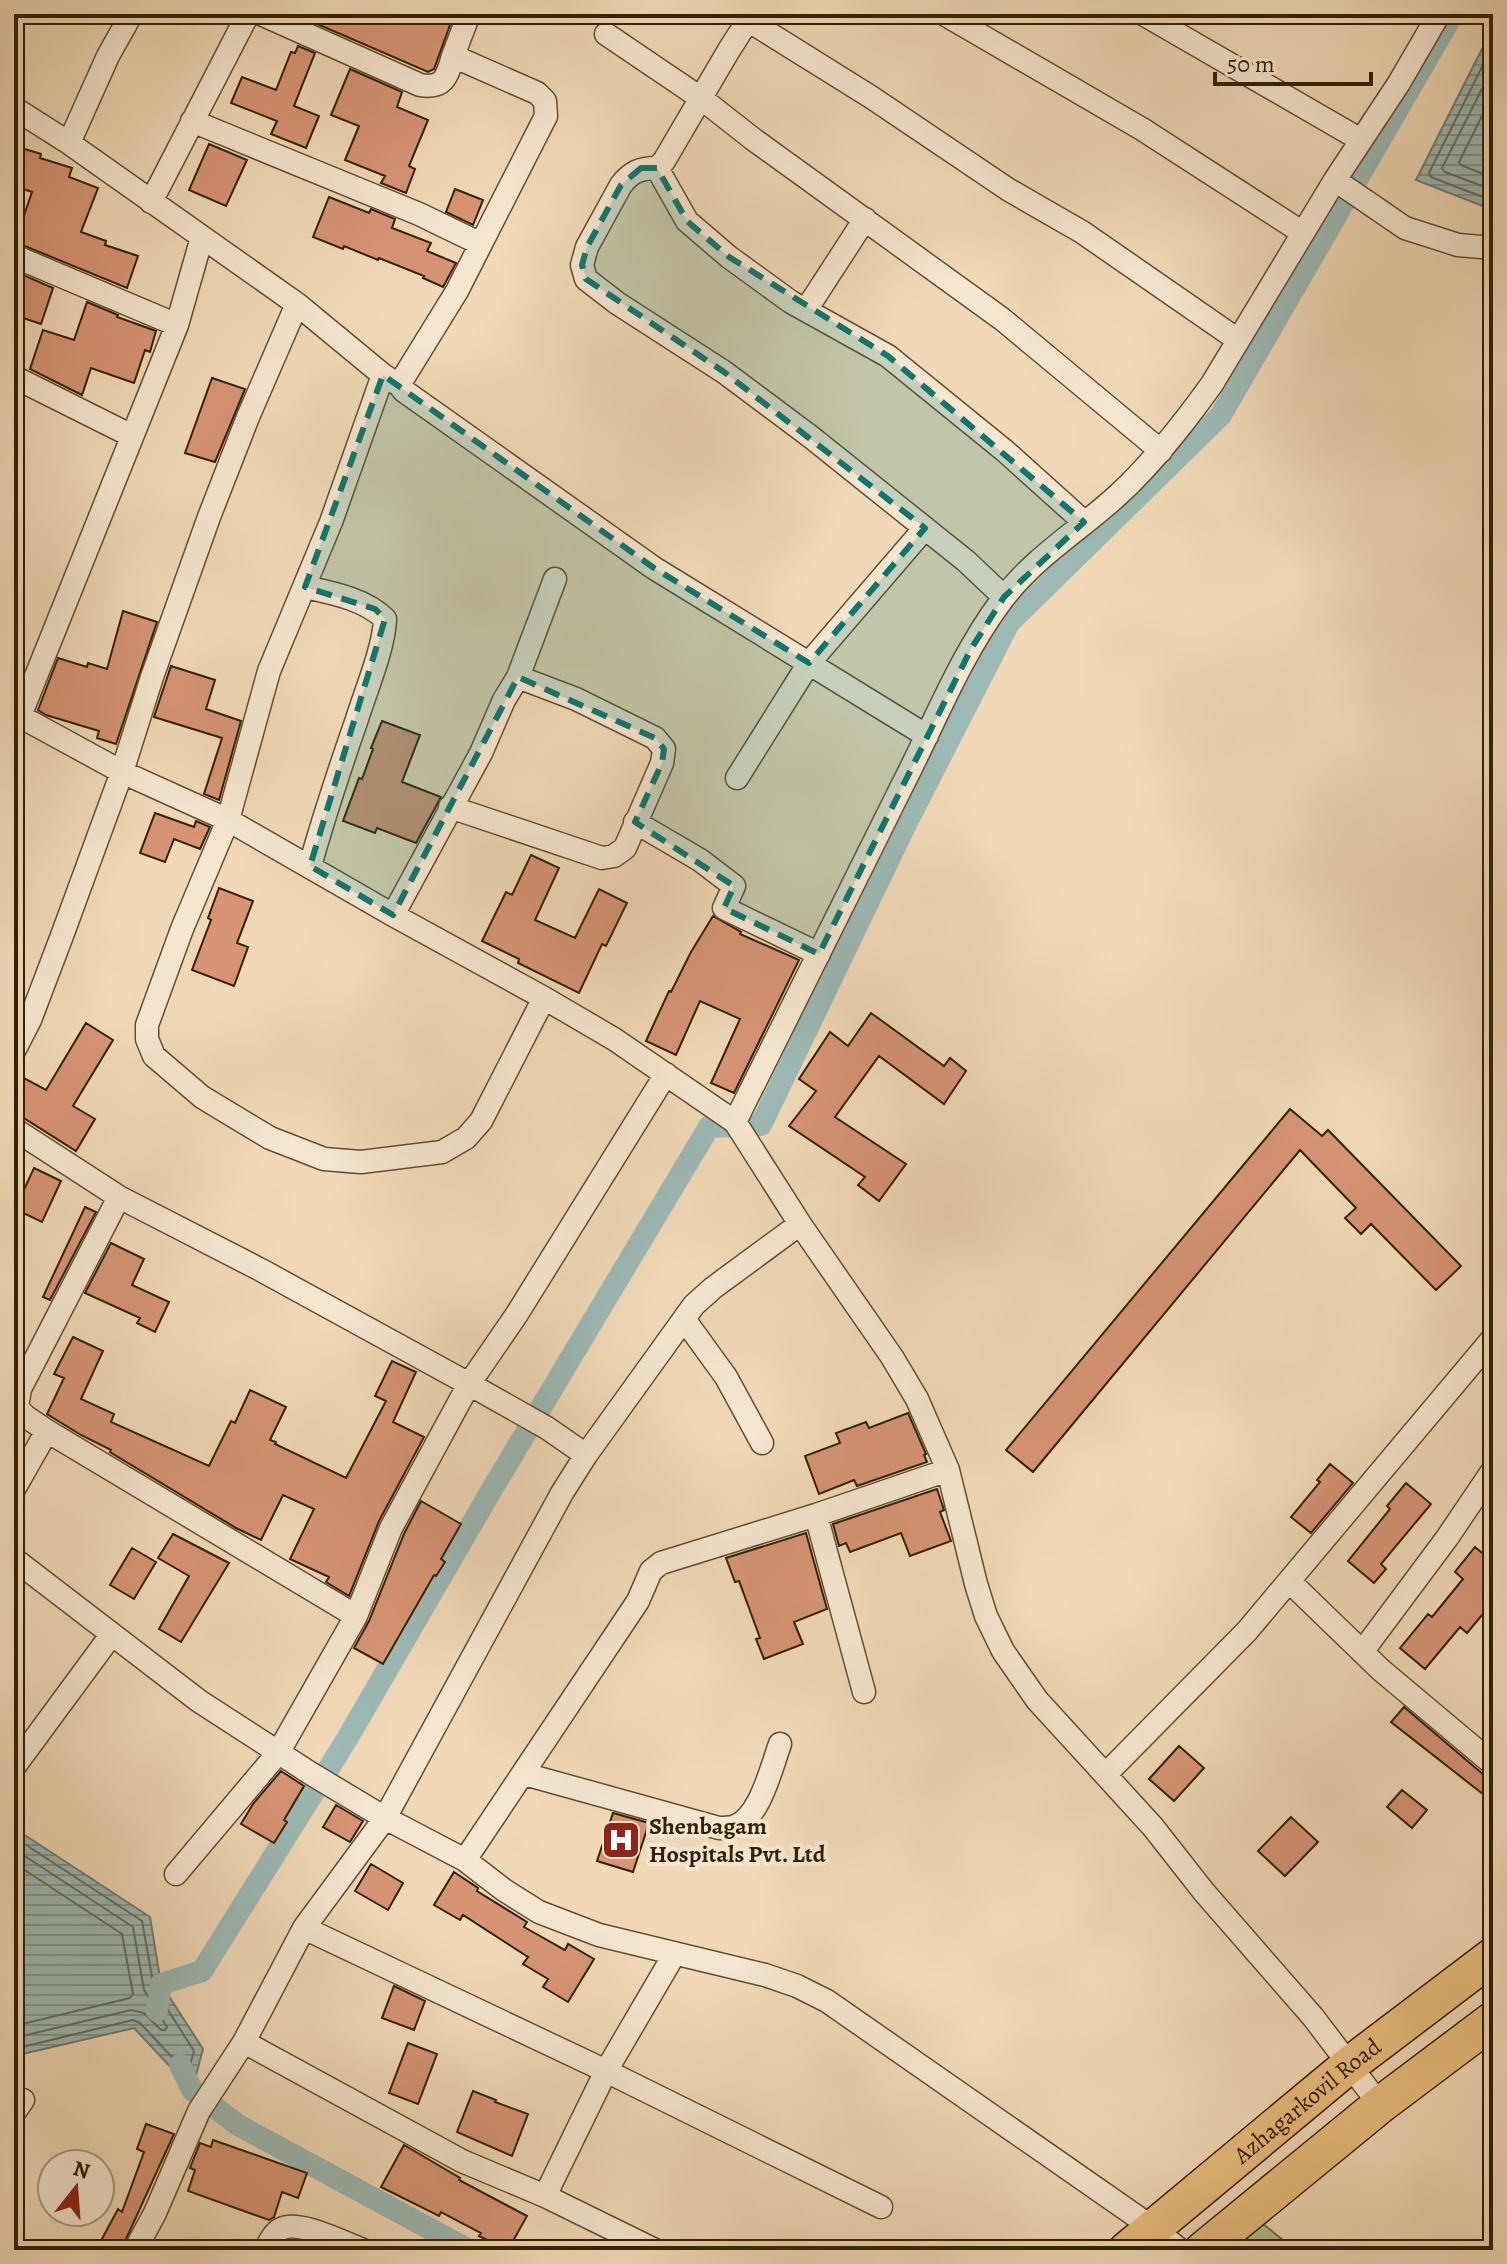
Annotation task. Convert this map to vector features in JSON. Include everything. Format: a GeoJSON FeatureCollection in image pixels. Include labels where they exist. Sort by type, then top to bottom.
{"type":"FeatureCollection","features":[{"type":"Feature","properties":{"kind":"main road","name":"Azhagarkovil Road"},"geometry":{"type":"LineString","coordinates":[[1153,2243],[1348,2066],[1493,1956]]}},
{"type":"Feature","properties":{"kind":"main road","name":"Azhagarkovil Road"},"geometry":{"type":"LineString","coordinates":[[1203,2250],[1380,2105],[1493,2020]]}},
{"type":"Feature","properties":{"kind":"street"},"geometry":{"type":"LineString","coordinates":[[151,202],[248,14]]}},
{"type":"Feature","properties":{"kind":"street"},"geometry":{"type":"LineString","coordinates":[[261,14],[420,85],[432,87],[448,74],[469,14]]}},
{"type":"Feature","properties":{"kind":"street"},"geometry":{"type":"LineString","coordinates":[[944,14],[1142,129],[1303,233]]}},
{"type":"Feature","properties":{"kind":"street"},"geometry":{"type":"LineString","coordinates":[[1143,14],[1361,140]]}},
{"type":"Feature","properties":{"kind":"street"},"geometry":{"type":"LineString","coordinates":[[737,1126],[971,649],[1004,597],[1034,564],[1117,495],[1161,451],[1212,384],[1303,233],[1348,189],[1361,140],[1439,14]]}},
{"type":"Feature","properties":{"kind":"street"},"geometry":{"type":"LineString","coordinates":[[1004,597],[966,561],[811,437],[724,372],[617,303],[586,279],[582,265],[587,247],[621,185],[641,168],[657,168],[664,161],[702,99],[746,16],[1009,190],[1082,232],[1238,340]]}},
{"type":"Feature","properties":{"kind":"street"},"geometry":{"type":"LineString","coordinates":[[69,143],[108,56],[127,22]]}},
{"type":"Feature","properties":{"kind":"street"},"geometry":{"type":"LineString","coordinates":[[606,34],[702,99],[1002,319],[1161,451]]}},
{"type":"Feature","properties":{"kind":"street"},"geometry":{"type":"LineString","coordinates":[[453,56],[537,93],[545,101],[546,116],[457,291],[391,380],[269,671],[228,820],[182,929],[147,1025],[147,1039],[154,1056],[202,1097],[270,1138],[324,1159],[361,1162],[442,1152],[466,1138],[481,1121],[544,998]]}},
{"type":"Feature","properties":{"kind":"street"},"geometry":{"type":"LineString","coordinates":[[14,108],[69,143],[297,304],[404,391],[654,568],[927,736]]}},
{"type":"Feature","properties":{"kind":"street"},"geometry":{"type":"LineString","coordinates":[[192,121],[419,214],[481,244]]}},
{"type":"Feature","properties":{"kind":"street"},"geometry":{"type":"LineString","coordinates":[[657,168],[687,221],[729,257],[806,310],[888,356],[1005,451],[1084,522]]}},
{"type":"Feature","properties":{"kind":"street"},"geometry":{"type":"LineString","coordinates":[[1348,189],[1405,228],[1458,245],[1493,248]]}},
{"type":"Feature","properties":{"kind":"street"},"geometry":{"type":"LineString","coordinates":[[806,310],[865,219]]}},
{"type":"Feature","properties":{"kind":"street"},"geometry":{"type":"LineString","coordinates":[[202,237],[177,325],[17,715],[122,772],[228,820],[544,998],[614,1039],[737,1126],[917,1399],[948,1470],[979,1594],[1003,1651],[1037,1700],[1106,1774],[1313,2017],[1380,2105]]}},
{"type":"Feature","properties":{"kind":"street"},"geometry":{"type":"LineString","coordinates":[[14,256],[177,325]]}},
{"type":"Feature","properties":{"kind":"street"},"geometry":{"type":"LineString","coordinates":[[14,1051],[30,1020],[122,772],[209,517],[297,304]]}},
{"type":"Feature","properties":{"kind":"street"},"geometry":{"type":"LineString","coordinates":[[14,377],[132,436]]}},
{"type":"Feature","properties":{"kind":"street"},"geometry":{"type":"LineString","coordinates":[[737,778],[809,663],[925,528]]}},
{"type":"Feature","properties":{"kind":"street"},"geometry":{"type":"LineString","coordinates":[[393,915],[481,753],[504,700],[518,677],[555,579]]}},
{"type":"Feature","properties":{"kind":"street"},"geometry":{"type":"LineString","coordinates":[[305,587],[333,593],[375,609],[385,619],[366,691],[310,866]]}},
{"type":"Feature","properties":{"kind":"street"},"geometry":{"type":"LineString","coordinates":[[450,807],[602,858],[614,856],[625,848],[662,763],[664,749],[655,738],[576,699],[518,677]]}},
{"type":"Feature","properties":{"kind":"street"},"geometry":{"type":"LineString","coordinates":[[635,822],[700,860],[734,886],[724,908],[819,954]]}},
{"type":"Feature","properties":{"kind":"street"},"geometry":{"type":"LineString","coordinates":[[176,1874],[278,1753],[356,1616],[391,1528],[469,1384],[517,1314],[666,1074]]}},
{"type":"Feature","properties":{"kind":"street"},"geometry":{"type":"LineString","coordinates":[[14,1129],[119,1197],[261,1270],[469,1384],[547,1428],[586,1455]]}},
{"type":"Feature","properties":{"kind":"street"},"geometry":{"type":"LineString","coordinates":[[119,1197],[20,1389],[17,1407],[47,1431],[356,1616]]}},
{"type":"Feature","properties":{"kind":"street"},"geometry":{"type":"LineString","coordinates":[[135,2250],[155,2213],[199,2111],[244,2042],[304,1928],[385,1818],[529,1552],[586,1455],[694,1305],[800,1224]]}},
{"type":"Feature","properties":{"kind":"street"},"geometry":{"type":"LineString","coordinates":[[684,1319],[726,1377],[762,1443]]}},
{"type":"Feature","properties":{"kind":"street"},"geometry":{"type":"LineString","coordinates":[[1106,1774],[1247,1631],[1493,1338]]}},
{"type":"Feature","properties":{"kind":"street"},"geometry":{"type":"LineString","coordinates":[[14,1489],[47,1431]]}},
{"type":"Feature","properties":{"kind":"street"},"geometry":{"type":"LineString","coordinates":[[465,1860],[638,1601],[651,1571],[661,1563],[948,1470]]}},
{"type":"Feature","properties":{"kind":"street"},"geometry":{"type":"LineString","coordinates":[[1362,1652],[1493,1470]]}},
{"type":"Feature","properties":{"kind":"street"},"geometry":{"type":"LineString","coordinates":[[816,1515],[864,1692]]}},
{"type":"Feature","properties":{"kind":"street"},"geometry":{"type":"LineString","coordinates":[[14,1559],[199,1701],[317,1778],[465,1860],[539,1912],[599,1935],[765,1975],[827,2001],[1153,2243]]}},
{"type":"Feature","properties":{"kind":"street"},"geometry":{"type":"LineString","coordinates":[[1289,1581],[1381,1670],[1493,1764]]}},
{"type":"Feature","properties":{"kind":"street"},"geometry":{"type":"LineString","coordinates":[[14,1767],[112,1634]]}},
{"type":"Feature","properties":{"kind":"street"},"geometry":{"type":"LineString","coordinates":[[524,1774],[719,1828],[733,1827],[747,1819],[758,1804],[780,1744]]}},
{"type":"Feature","properties":{"kind":"street"},"geometry":{"type":"LineString","coordinates":[[304,1928],[606,2071],[881,2207]]}},
{"type":"Feature","properties":{"kind":"street"},"geometry":{"type":"LineString","coordinates":[[545,2196],[606,2071],[675,1953]]}},
{"type":"Feature","properties":{"kind":"street"},"geometry":{"type":"LineString","coordinates":[[244,2042],[462,2161],[545,2196],[655,2250]]}},
{"type":"Feature","properties":{"kind":"street"},"geometry":{"type":"LineString","coordinates":[[265,2250],[275,2233],[284,2227],[297,2226],[363,2250]]}},
{"type":"Feature","properties":{"kind":"highlighted area"},"geometry":{"type":"Polygon","coordinates":[[[641,168],[657,168],[687,221],[729,257],[888,356],[1084,522],[1004,597],[971,649],[819,954],[724,908],[734,886],[635,822],[662,763],[664,749],[655,738],[518,677],[393,915],[310,866],[385,619],[375,609],[305,587],[383,375],[654,568],[809,663],[925,528],[724,372],[586,279],[582,265],[587,247],[621,185],[641,168]]]}},
{"type":"Feature","properties":{"kind":"green space"},"geometry":{"type":"Polygon","coordinates":[[[1252,2215],[1295,2250],[1224,2250],[1252,2215]]]}},
{"type":"Feature","properties":{"kind":"water"},"geometry":{"type":"Polygon","coordinates":[[[1493,27],[1493,210],[1416,180],[1493,27]]]}},
{"type":"Feature","properties":{"kind":"water"},"geometry":{"type":"Polygon","coordinates":[[[14,1828],[150,1917],[161,1984],[203,2049],[192,2090],[134,2028],[14,2056],[14,1828]]]}},
{"type":"Feature","properties":{"kind":"building"},"geometry":{"type":"Polygon","coordinates":[[[311,14],[454,14],[434,69],[428,72],[308,20],[311,14]]]}},
{"type":"Feature","properties":{"kind":"building"},"geometry":{"type":"Polygon","coordinates":[[[298,46],[315,53],[294,106],[319,116],[306,148],[271,134],[277,121],[231,103],[242,77],[276,90],[291,52],[295,53],[298,46]]]}},
{"type":"Feature","properties":{"kind":"building"},"geometry":{"type":"Polygon","coordinates":[[[350,69],[402,92],[397,107],[428,120],[409,166],[415,169],[406,193],[381,183],[385,176],[345,160],[359,126],[331,115],[350,69]]]}},
{"type":"Feature","properties":{"kind":"building"},"geometry":{"type":"Polygon","coordinates":[[[209,144],[247,160],[226,206],[189,190],[209,144]]]}},
{"type":"Feature","properties":{"kind":"building"},"geometry":{"type":"Polygon","coordinates":[[[18,147],[72,168],[69,177],[98,188],[81,232],[106,241],[105,245],[138,256],[127,288],[15,242],[32,192],[14,186],[14,159],[18,147]]]}},
{"type":"Feature","properties":{"kind":"building"},"geometry":{"type":"Polygon","coordinates":[[[455,189],[483,200],[473,225],[446,212],[455,189]]]}},
{"type":"Feature","properties":{"kind":"building"},"geometry":{"type":"Polygon","coordinates":[[[329,197],[369,213],[371,209],[395,219],[392,228],[431,243],[427,251],[456,263],[443,287],[379,258],[313,237],[329,197]]]}},
{"type":"Feature","properties":{"kind":"building"},"geometry":{"type":"Polygon","coordinates":[[[14,271],[53,288],[41,324],[14,315],[14,271]]]}},
{"type":"Feature","properties":{"kind":"building"},"geometry":{"type":"Polygon","coordinates":[[[87,302],[156,331],[150,352],[145,350],[134,383],[91,368],[82,395],[30,369],[43,330],[74,340],[87,302]]]}},
{"type":"Feature","properties":{"kind":"building"},"geometry":{"type":"Polygon","coordinates":[[[212,378],[245,389],[215,462],[185,453],[212,378]]]}},
{"type":"Feature","properties":{"kind":"building"},"geometry":{"type":"Polygon","coordinates":[[[123,611],[157,622],[116,744],[97,738],[99,731],[38,710],[58,658],[87,667],[88,663],[107,669],[123,611]]]}},
{"type":"Feature","properties":{"kind":"building"},"geometry":{"type":"Polygon","coordinates":[[[171,666],[215,680],[206,709],[241,721],[219,800],[204,794],[222,738],[154,717],[171,666]]]}},
{"type":"Feature","properties":{"kind":"building"},"geometry":{"type":"Polygon","coordinates":[[[382,721],[420,735],[402,782],[441,797],[416,843],[377,828],[375,833],[343,821],[359,778],[362,779],[382,721]]]}},
{"type":"Feature","properties":{"kind":"building"},"geometry":{"type":"Polygon","coordinates":[[[155,813],[194,827],[196,821],[210,827],[200,849],[174,839],[165,862],[140,853],[155,813]]]}},
{"type":"Feature","properties":{"kind":"building"},"geometry":{"type":"Polygon","coordinates":[[[531,855],[559,868],[535,920],[575,938],[599,889],[627,903],[606,946],[602,944],[579,993],[482,941],[506,892],[512,895],[531,855]]]}},
{"type":"Feature","properties":{"kind":"building"},"geometry":{"type":"Polygon","coordinates":[[[219,888],[253,901],[237,943],[248,947],[234,986],[192,970],[211,920],[208,918],[219,888]]]}},
{"type":"Feature","properties":{"kind":"building"},"geometry":{"type":"Polygon","coordinates":[[[713,916],[740,934],[799,960],[734,1093],[711,1083],[740,1019],[700,1001],[676,1055],[646,1041],[669,991],[713,916]]]}},
{"type":"Feature","properties":{"kind":"building"},"geometry":{"type":"Polygon","coordinates":[[[871,1013],[944,1066],[950,1058],[966,1071],[944,1104],[879,1056],[835,1117],[906,1164],[879,1201],[858,1185],[865,1177],[789,1126],[816,1091],[799,1079],[830,1032],[848,1046],[871,1013]]]}},
{"type":"Feature","properties":{"kind":"building"},"geometry":{"type":"Polygon","coordinates":[[[86,1023],[113,1040],[73,1106],[95,1119],[76,1151],[14,1115],[14,1096],[24,1078],[46,1090],[86,1023]]]}},
{"type":"Feature","properties":{"kind":"building"},"geometry":{"type":"Polygon","coordinates":[[[1290,1109],[1322,1136],[1328,1130],[1461,1266],[1436,1290],[1371,1224],[1361,1234],[1345,1218],[1356,1208],[1300,1150],[1033,1472],[1006,1450],[1290,1109]]]}},
{"type":"Feature","properties":{"kind":"building"},"geometry":{"type":"Polygon","coordinates":[[[34,1168],[61,1181],[42,1222],[15,1209],[34,1168]]]}},
{"type":"Feature","properties":{"kind":"building"},"geometry":{"type":"Polygon","coordinates":[[[85,1207],[96,1212],[50,1300],[43,1297],[85,1207]]]}},
{"type":"Feature","properties":{"kind":"building"},"geometry":{"type":"Polygon","coordinates":[[[111,1243],[144,1259],[132,1285],[169,1302],[155,1332],[137,1323],[140,1318],[85,1293],[111,1243]]]}},
{"type":"Feature","properties":{"kind":"building"},"geometry":{"type":"Polygon","coordinates":[[[73,1337],[103,1351],[81,1399],[114,1414],[111,1422],[209,1466],[231,1421],[235,1423],[250,1390],[286,1407],[270,1440],[346,1478],[386,1401],[375,1396],[392,1361],[416,1372],[393,1422],[424,1437],[379,1521],[349,1596],[326,1582],[329,1577],[290,1559],[314,1509],[283,1495],[261,1540],[47,1414],[64,1378],[54,1374],[73,1337]]]}},
{"type":"Feature","properties":{"kind":"building"},"geometry":{"type":"Polygon","coordinates":[[[908,1413],[927,1462],[857,1486],[854,1480],[819,1494],[805,1456],[840,1443],[836,1433],[866,1422],[869,1428],[908,1413]]]}},
{"type":"Feature","properties":{"kind":"building"},"geometry":{"type":"Polygon","coordinates":[[[1330,1464],[1353,1483],[1311,1533],[1291,1517],[1320,1482],[1317,1480],[1330,1464]]]}},
{"type":"Feature","properties":{"kind":"building"},"geometry":{"type":"Polygon","coordinates":[[[1406,1483],[1431,1504],[1381,1564],[1386,1569],[1374,1583],[1348,1561],[1390,1509],[1387,1506],[1406,1483]]]}},
{"type":"Feature","properties":{"kind":"building"},"geometry":{"type":"Polygon","coordinates":[[[937,1489],[944,1510],[940,1512],[951,1541],[910,1556],[901,1533],[850,1552],[846,1543],[839,1546],[833,1524],[937,1489]]]}},
{"type":"Feature","properties":{"kind":"building"},"geometry":{"type":"Polygon","coordinates":[[[421,1501],[461,1524],[441,1559],[445,1562],[434,1575],[383,1664],[354,1648],[369,1621],[404,1534],[421,1501]]]}},
{"type":"Feature","properties":{"kind":"building"},"geometry":{"type":"Polygon","coordinates":[[[806,1533],[827,1609],[794,1622],[803,1644],[764,1659],[756,1639],[760,1638],[739,1581],[735,1582],[726,1558],[806,1533]]]}},
{"type":"Feature","properties":{"kind":"building"},"geometry":{"type":"Polygon","coordinates":[[[173,1534],[229,1563],[181,1642],[159,1629],[189,1576],[158,1558],[173,1534]]]}},
{"type":"Feature","properties":{"kind":"building"},"geometry":{"type":"Polygon","coordinates":[[[1475,1547],[1493,1562],[1493,1602],[1467,1633],[1460,1627],[1425,1669],[1400,1648],[1428,1614],[1432,1617],[1463,1579],[1455,1572],[1475,1547]]]}},
{"type":"Feature","properties":{"kind":"building"},"geometry":{"type":"Polygon","coordinates":[[[132,1548],[156,1562],[134,1599],[110,1585],[132,1548]]]}},
{"type":"Feature","properties":{"kind":"building"},"geometry":{"type":"Polygon","coordinates":[[[1404,1707],[1484,1775],[1493,1778],[1493,1802],[1391,1722],[1404,1707]]]}},
{"type":"Feature","properties":{"kind":"building"},"geometry":{"type":"Polygon","coordinates":[[[1179,1746],[1204,1768],[1174,1801],[1149,1779],[1179,1746]]]}},
{"type":"Feature","properties":{"kind":"building"},"geometry":{"type":"Polygon","coordinates":[[[281,1771],[304,1786],[274,1843],[241,1824],[253,1804],[281,1771]]]}},
{"type":"Feature","properties":{"kind":"building"},"geometry":{"type":"Polygon","coordinates":[[[1402,1790],[1427,1810],[1412,1828],[1387,1807],[1402,1790]]]}},
{"type":"Feature","properties":{"kind":"building"},"geometry":{"type":"Polygon","coordinates":[[[336,1805],[363,1821],[350,1842],[323,1827],[336,1805]]]}},
{"type":"Feature","properties":{"kind":"building"},"geometry":{"type":"Polygon","coordinates":[[[613,1813],[649,1823],[633,1872],[597,1861],[613,1813]]]}},
{"type":"Feature","properties":{"kind":"building"},"geometry":{"type":"Polygon","coordinates":[[[1291,1817],[1318,1842],[1285,1876],[1258,1851],[1291,1817]]]}},
{"type":"Feature","properties":{"kind":"building"},"geometry":{"type":"Polygon","coordinates":[[[371,1864],[403,1883],[388,1910],[355,1891],[371,1864]]]}},
{"type":"Feature","properties":{"kind":"building"},"geometry":{"type":"Polygon","coordinates":[[[454,1872],[478,1888],[477,1891],[527,1922],[524,1927],[565,1950],[568,1944],[594,1959],[568,2002],[543,1987],[548,1979],[523,1964],[528,1957],[463,1915],[460,1920],[434,1905],[454,1872]]]}},
{"type":"Feature","properties":{"kind":"building"},"geometry":{"type":"Polygon","coordinates":[[[394,1986],[425,2001],[414,2030],[382,2018],[394,1986]]]}},
{"type":"Feature","properties":{"kind":"building"},"geometry":{"type":"Polygon","coordinates":[[[408,2043],[437,2054],[418,2104],[389,2093],[408,2043]]]}},
{"type":"Feature","properties":{"kind":"building"},"geometry":{"type":"Polygon","coordinates":[[[473,2091],[528,2114],[512,2156],[457,2132],[473,2091]]]}},
{"type":"Feature","properties":{"kind":"building"},"geometry":{"type":"Polygon","coordinates":[[[146,2124],[174,2134],[121,2250],[96,2250],[108,2228],[116,2228],[116,2213],[118,2209],[122,2212],[144,2152],[137,2149],[146,2124]]]}},
{"type":"Feature","properties":{"kind":"building"},"geometry":{"type":"Polygon","coordinates":[[[213,2140],[307,2173],[298,2198],[282,2192],[274,2217],[269,2220],[188,2191],[195,2170],[190,2168],[200,2143],[211,2147],[213,2140]]]}},
{"type":"Feature","properties":{"kind":"building"},"geometry":{"type":"Polygon","coordinates":[[[404,2145],[459,2180],[527,2216],[508,2250],[441,2212],[439,2216],[381,2187],[404,2145]]]}},
{"type":"Feature","properties":{"kind":"waterway"},"geometry":{"type":"LineString","coordinates":[[157,2011],[161,1984],[202,1971],[347,1739],[709,1127],[761,1125],[905,826],[1009,623],[1221,415],[1453,14]]}},
{"type":"Feature","properties":{"kind":"waterway"},"geometry":{"type":"LineString","coordinates":[[180,2065],[192,2090],[238,2125],[469,2250]]}},
{"type":"Feature","properties":{"kind":"place","name":"Shenbagam Hospitals Pvt. Ltd"},"geometry":{"type":"Point","coordinates":[621,1840]}}]}
